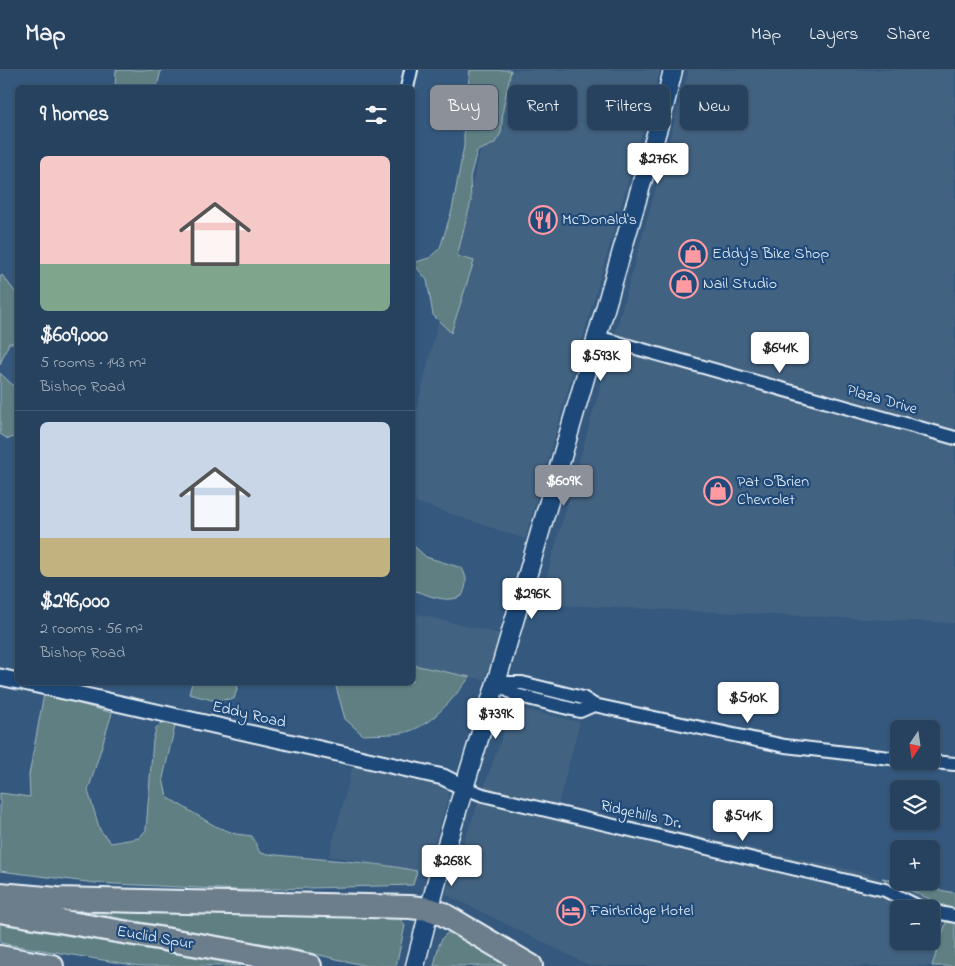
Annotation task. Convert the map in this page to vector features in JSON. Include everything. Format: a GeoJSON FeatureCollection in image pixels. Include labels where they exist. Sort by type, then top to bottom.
{"type":"FeatureCollection","features":[{"type":"Feature","properties":{"kind":"highway"},"geometry":{"type":"LineString","coordinates":[[0,894],[76,900],[410,907],[429,909],[454,920],[531,966]]}},
{"type":"Feature","properties":{"kind":"highway","name":"Euclid Spur"},"geometry":{"type":"LineString","coordinates":[[0,911],[240,952],[310,966]]}},
{"type":"Feature","properties":{"kind":"highway"},"geometry":{"type":"LineString","coordinates":[[0,957],[52,966]]}},
{"type":"Feature","properties":{"kind":"main road"},"geometry":{"type":"LineString","coordinates":[[415,966],[429,909],[664,108],[673,70]]}},
{"type":"Feature","properties":{"kind":"street"},"geometry":{"type":"LineString","coordinates":[[408,85],[412,70]]}},
{"type":"Feature","properties":{"kind":"street","name":"Plaza Drive"},"geometry":{"type":"LineString","coordinates":[[597,337],[955,438]]}},
{"type":"Feature","properties":{"kind":"street"},"geometry":{"type":"LineString","coordinates":[[0,677],[15,680]]}},
{"type":"Feature","properties":{"kind":"street"},"geometry":{"type":"LineString","coordinates":[[496,683],[516,695],[580,711],[594,705],[785,746],[890,758]]}},
{"type":"Feature","properties":{"kind":"street","name":"Eddy Road"},"geometry":{"type":"LineString","coordinates":[[37,685],[434,775],[465,788]]}},
{"type":"Feature","properties":{"kind":"street"},"geometry":{"type":"LineString","coordinates":[[940,763],[955,764]]}},
{"type":"Feature","properties":{"kind":"street","name":"Ridgehills Dr."},"geometry":{"type":"LineString","coordinates":[[465,788],[483,795],[885,890],[905,900]]}},
{"type":"Feature","properties":{"kind":"street"},"geometry":{"type":"LineString","coordinates":[[940,913],[955,916]]}},
{"type":"Feature","properties":{"kind":"shaded area"},"geometry":{"type":"Polygon","coordinates":[[[498,70],[660,70],[656,85],[587,85],[587,130],[643,130],[525,539],[415,502],[415,416],[485,130],[498,130],[498,85],[495,85],[498,70]]]}},
{"type":"Feature","properties":{"kind":"shaded area"},"geometry":{"type":"Polygon","coordinates":[[[689,70],[955,70],[955,623],[539,604],[680,102],[680,130],[748,130],[748,85],[685,85],[689,70]]]}},
{"type":"Feature","properties":{"kind":"shaded area"},"geometry":{"type":"Polygon","coordinates":[[[415,613],[501,634],[484,680],[415,665],[415,613]]]}},
{"type":"Feature","properties":{"kind":"shaded area"},"geometry":{"type":"Polygon","coordinates":[[[513,707],[580,722],[558,805],[869,874],[890,883],[890,890],[907,890],[931,900],[890,900],[890,950],[937,950],[932,966],[591,966],[445,894],[513,707]]]}},
{"type":"Feature","properties":{"kind":"shaded area"},"geometry":{"type":"Polygon","coordinates":[[[354,761],[434,778],[447,787],[449,796],[425,871],[329,856],[354,761]]]}},
{"type":"Feature","properties":{"kind":"shaded area"},"geometry":{"type":"Polygon","coordinates":[[[940,904],[948,907],[947,920],[940,941],[940,904]]]}},
{"type":"Feature","properties":{"kind":"green space"},"geometry":{"type":"Polygon","coordinates":[[[116,70],[161,70],[157,85],[115,85],[116,70]]]}},
{"type":"Feature","properties":{"kind":"green space"},"geometry":{"type":"Polygon","coordinates":[[[470,70],[511,70],[503,109],[501,133],[494,144],[477,151],[470,177],[471,201],[457,256],[474,261],[451,333],[433,315],[427,280],[415,265],[415,262],[429,258],[440,248],[452,210],[464,146],[462,130],[498,130],[498,85],[468,85],[470,70]]]}},
{"type":"Feature","properties":{"kind":"green space"},"geometry":{"type":"Polygon","coordinates":[[[2,275],[15,291],[15,343],[9,343],[0,364],[0,277],[2,275]]]}},
{"type":"Feature","properties":{"kind":"green space"},"geometry":{"type":"Polygon","coordinates":[[[0,373],[15,387],[15,437],[8,439],[0,434],[0,373]]]}},
{"type":"Feature","properties":{"kind":"green space"},"geometry":{"type":"Polygon","coordinates":[[[415,547],[426,557],[462,568],[465,575],[465,589],[462,596],[443,599],[415,591],[415,547]]]}},
{"type":"Feature","properties":{"kind":"green space"},"geometry":{"type":"Polygon","coordinates":[[[415,665],[470,677],[432,719],[413,730],[397,734],[363,735],[345,719],[336,685],[415,685],[415,665]]]}},
{"type":"Feature","properties":{"kind":"green space"},"geometry":{"type":"Polygon","coordinates":[[[191,685],[238,685],[234,699],[212,700],[189,694],[191,685]]]}},
{"type":"Feature","properties":{"kind":"green space"},"geometry":{"type":"Polygon","coordinates":[[[44,694],[112,713],[88,791],[100,830],[111,843],[139,838],[146,830],[153,740],[156,729],[164,721],[175,726],[163,778],[167,797],[215,826],[236,834],[252,836],[260,853],[359,862],[417,871],[413,885],[242,890],[95,883],[0,871],[0,793],[30,797],[29,775],[44,694]]]}},
{"type":"Feature","properties":{"kind":"green space"},"geometry":{"type":"Polygon","coordinates":[[[909,890],[940,890],[955,893],[955,966],[932,966],[937,950],[940,950],[940,941],[947,920],[948,907],[940,903],[940,900],[932,900],[909,890]]]}},
{"type":"Feature","properties":{"kind":"green space"},"geometry":{"type":"Polygon","coordinates":[[[74,910],[396,915],[405,926],[396,966],[367,966],[289,948],[74,910]]]}},
{"type":"Feature","properties":{"kind":"green space"},"geometry":{"type":"Polygon","coordinates":[[[0,924],[240,966],[139,966],[0,943],[0,924]]]}},
{"type":"Feature","properties":{"kind":"green space"},"geometry":{"type":"Polygon","coordinates":[[[454,931],[513,966],[434,966],[442,939],[445,935],[454,931]]]}},
{"type":"Feature","properties":{"kind":"place","name":"McDonald's"},"geometry":{"type":"Point","coordinates":[543,220]}},
{"type":"Feature","properties":{"kind":"place","name":"Eddy's Bike Shop"},"geometry":{"type":"Point","coordinates":[693,254]}},
{"type":"Feature","properties":{"kind":"place","name":"Nail Studio"},"geometry":{"type":"Point","coordinates":[684,284]}},
{"type":"Feature","properties":{"kind":"place","name":"Pat O'Brien Chevrolet"},"geometry":{"type":"Point","coordinates":[718,491]}},
{"type":"Feature","properties":{"kind":"place","name":"Fairbridge Hotel"},"geometry":{"type":"Point","coordinates":[571,911]}}]}
